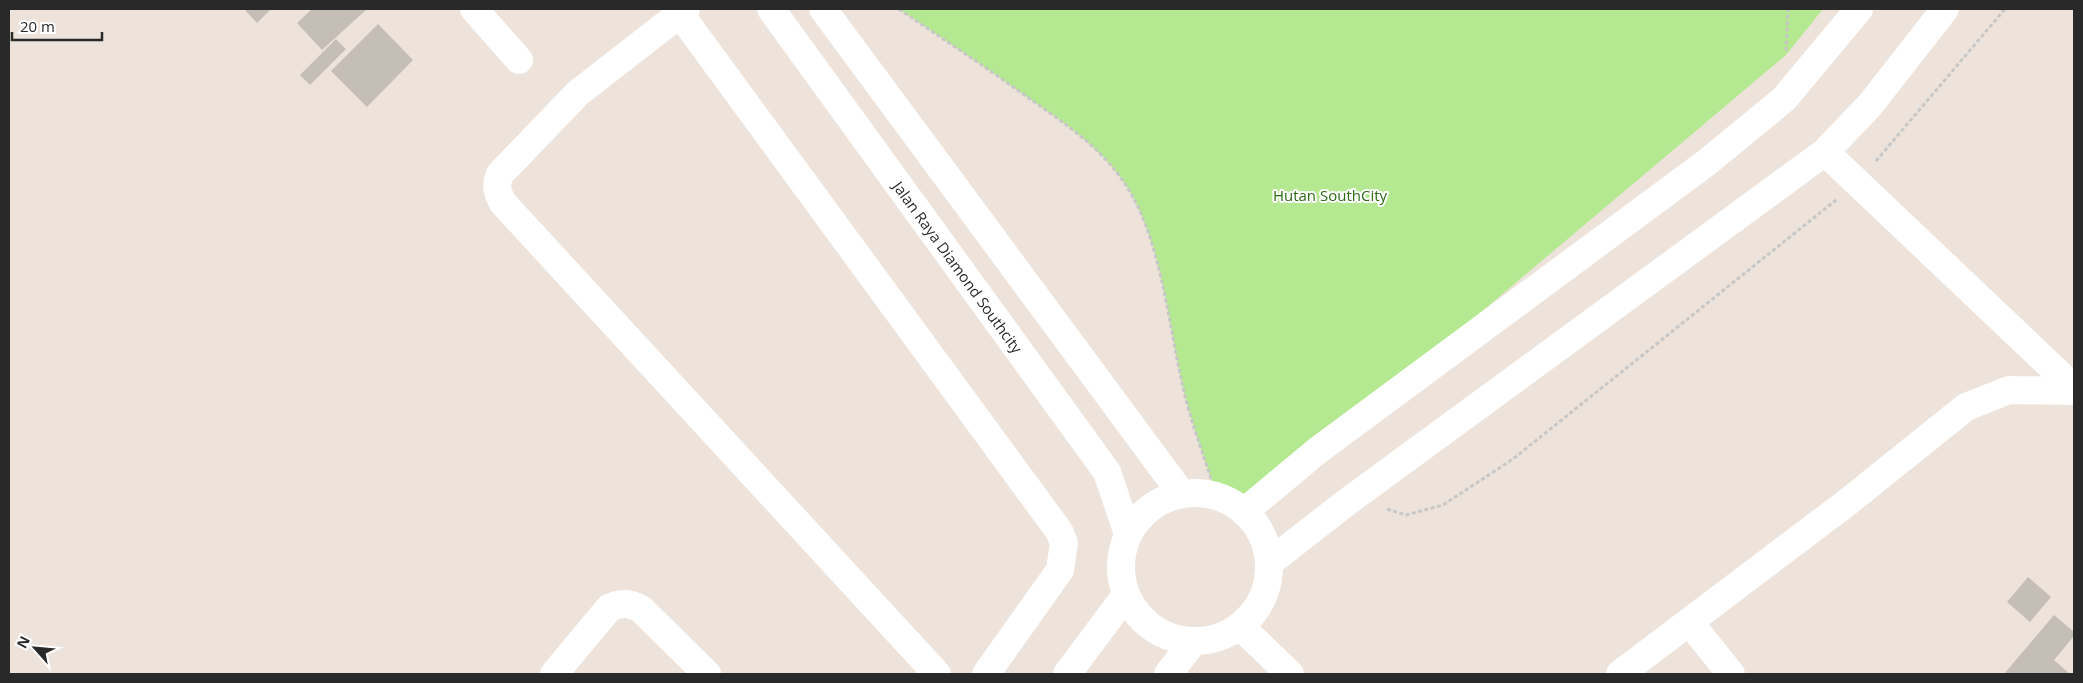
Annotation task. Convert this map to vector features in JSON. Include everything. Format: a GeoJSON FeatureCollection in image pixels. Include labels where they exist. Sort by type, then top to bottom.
{"type":"FeatureCollection","features":[{"type":"Feature","properties":{"kind":"street"},"geometry":{"type":"LineString","coordinates":[[474,9],[519,60]]}},
{"type":"Feature","properties":{"kind":"street","name":"Jalan Raya Diamond Southcity"},"geometry":{"type":"LineString","coordinates":[[771,9],[1107,472],[1128,534]]}},
{"type":"Feature","properties":{"kind":"street"},"geometry":{"type":"LineString","coordinates":[[823,9],[1182,493]]}},
{"type":"Feature","properties":{"kind":"street"},"geometry":{"type":"LineString","coordinates":[[1245,511],[1317,451],[1706,163],[1784,99],[1859,9]]}},
{"type":"Feature","properties":{"kind":"street"},"geometry":{"type":"LineString","coordinates":[[1270,562],[1354,498],[1825,152],[1870,106],[1945,9]]}},
{"type":"Feature","properties":{"kind":"street"},"geometry":{"type":"LineString","coordinates":[[937,674],[503,203],[497,192],[496,183],[500,174],[578,93],[683,12],[1060,531],[1064,543],[1060,570],[986,674]]}},
{"type":"Feature","properties":{"kind":"street"},"geometry":{"type":"LineString","coordinates":[[1825,152],[2074,389]]}},
{"type":"Feature","properties":{"kind":"street"},"geometry":{"type":"LineString","coordinates":[[1620,674],[1690,623],[1849,501],[1966,407],[2008,390],[2074,389]]}},
{"type":"Feature","properties":{"kind":"street"},"geometry":{"type":"LineString","coordinates":[[1182,493],[1216,495],[1245,511],[1263,534],[1270,562],[1267,586],[1257,609],[1240,626],[1218,638],[1194,642],[1166,635],[1142,619],[1126,595],[1121,564],[1128,534],[1142,515],[1154,506],[1182,493]]}},
{"type":"Feature","properties":{"kind":"street"},"geometry":{"type":"LineString","coordinates":[[1067,674],[1126,595]]}},
{"type":"Feature","properties":{"kind":"street"},"geometry":{"type":"LineString","coordinates":[[554,674],[609,608],[620,603],[629,604],[641,609],[707,674]]}},
{"type":"Feature","properties":{"kind":"street"},"geometry":{"type":"LineString","coordinates":[[1690,623],[1731,674]]}},
{"type":"Feature","properties":{"kind":"street"},"geometry":{"type":"LineString","coordinates":[[1240,626],[1290,674]]}},
{"type":"Feature","properties":{"kind":"street"},"geometry":{"type":"LineString","coordinates":[[1168,674],[1194,642]]}},
{"type":"Feature","properties":{"kind":"path"},"geometry":{"type":"LineString","coordinates":[[899,9],[1075,132],[1106,158],[1124,182],[1139,208],[1150,242],[1166,300],[1182,385],[1216,495]]}},
{"type":"Feature","properties":{"kind":"path"},"geometry":{"type":"LineString","coordinates":[[1354,498],[1406,515],[1443,505],[1513,458],[1858,183],[2005,9]]}},
{"type":"Feature","properties":{"kind":"green space","name":"Hutan SouthCity"},"geometry":{"type":"Polygon","coordinates":[[[899,9],[1823,9],[1786,55],[1245,511],[1216,495],[1185,397],[1154,251],[1136,202],[1123,181],[1114,168],[1092,146],[1068,126],[899,9]]]}},
{"type":"Feature","properties":{"kind":"building"},"geometry":{"type":"Polygon","coordinates":[[[271,9],[257,23],[245,10],[271,9]]]}},
{"type":"Feature","properties":{"kind":"building"},"geometry":{"type":"Polygon","coordinates":[[[312,9],[367,9],[322,50],[297,23],[312,9]]]}},
{"type":"Feature","properties":{"kind":"building"},"geometry":{"type":"Polygon","coordinates":[[[378,24],[413,60],[367,107],[331,71],[378,24]]]}},
{"type":"Feature","properties":{"kind":"building"},"geometry":{"type":"Polygon","coordinates":[[[336,39],[346,49],[310,85],[300,75],[336,39]]]}},
{"type":"Feature","properties":{"kind":"building"},"geometry":{"type":"Polygon","coordinates":[[[2028,577],[2051,597],[2030,622],[2007,602],[2028,577]]]}},
{"type":"Feature","properties":{"kind":"building"},"geometry":{"type":"Polygon","coordinates":[[[2054,615],[2074,632],[2074,636],[2054,660],[2070,674],[2004,674],[2054,615]]]}}]}
